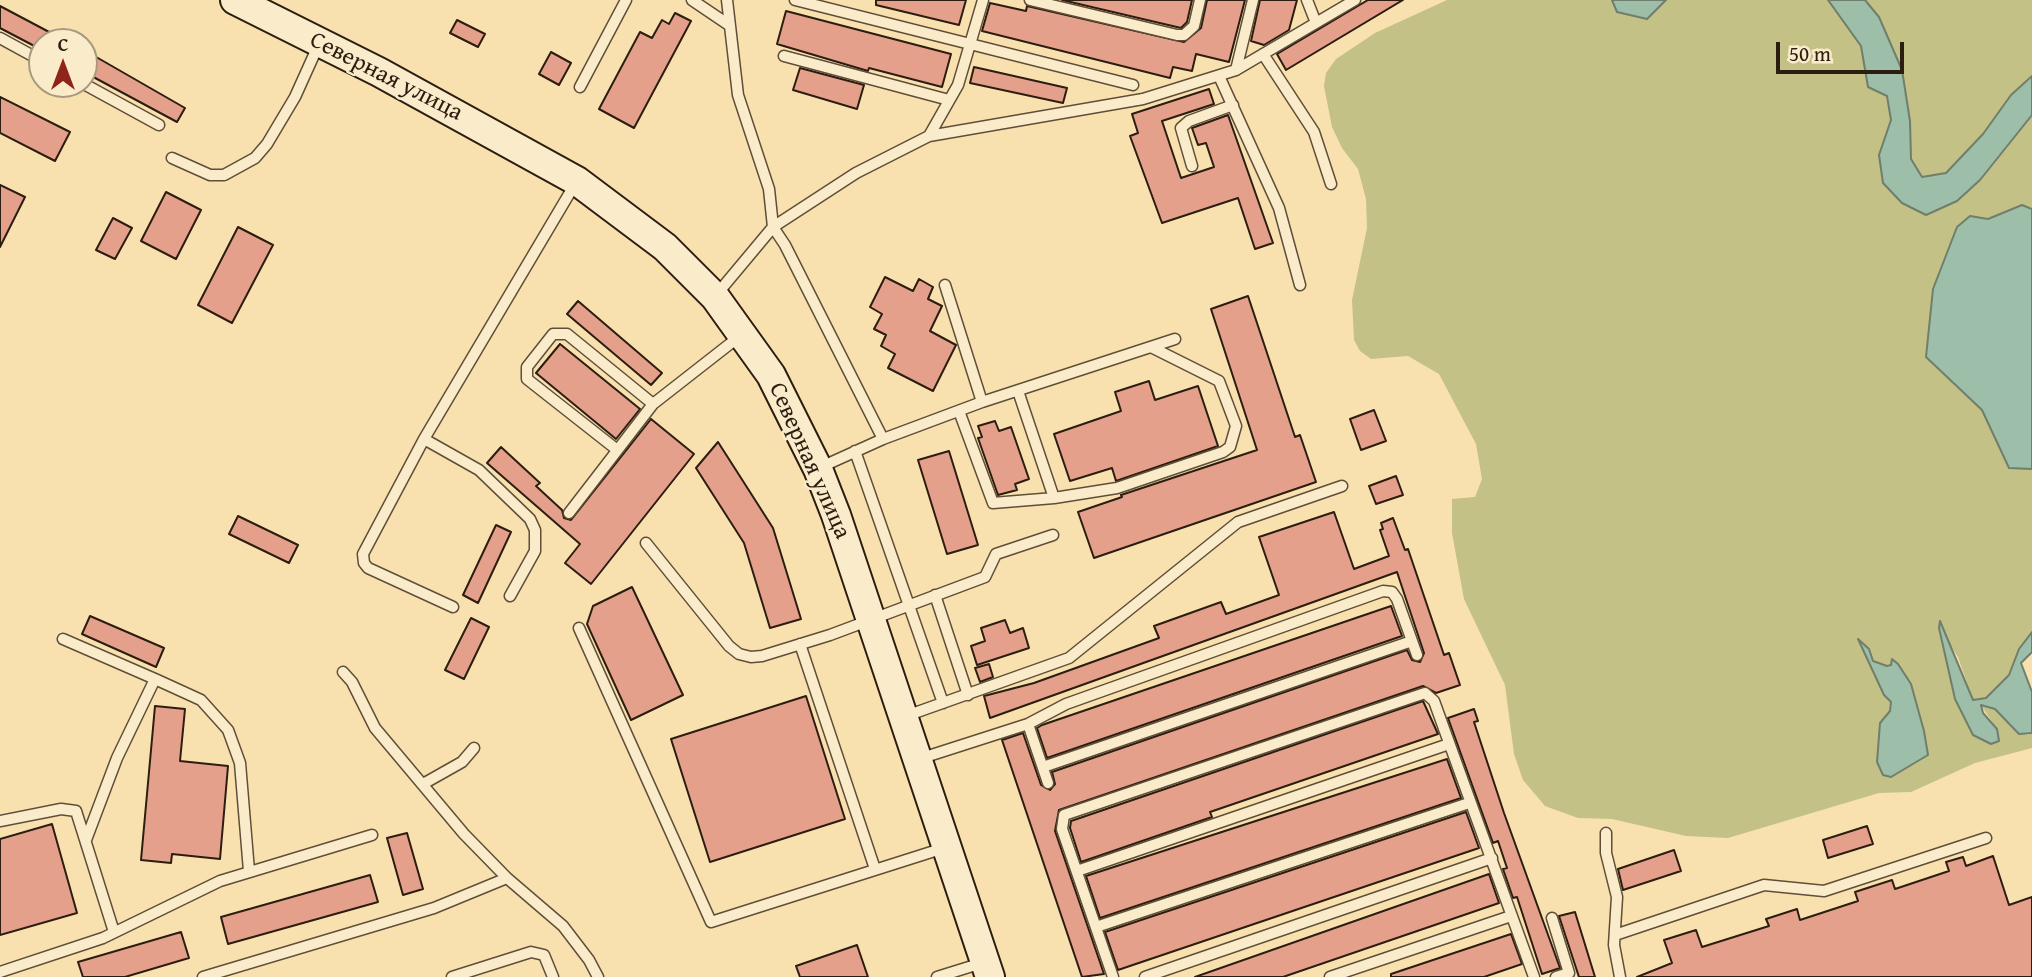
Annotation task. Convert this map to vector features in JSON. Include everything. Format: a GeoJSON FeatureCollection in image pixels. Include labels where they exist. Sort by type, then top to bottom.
{"type":"FeatureCollection","features":[{"type":"Feature","properties":{"kind":"main road","name":"Северная улица"},"geometry":{"type":"LineString","coordinates":[[235,0],[514,144],[577,181],[665,247],[715,297],[778,387],[818,469],[988,969]]}},
{"type":"Feature","properties":{"kind":"lane"},"geometry":{"type":"LineString","coordinates":[[580,86],[626,0]]}},
{"type":"Feature","properties":{"kind":"lane"},"geometry":{"type":"LineString","coordinates":[[692,0],[729,25]]}},
{"type":"Feature","properties":{"kind":"lane"},"geometry":{"type":"LineString","coordinates":[[727,0],[738,95],[769,190],[773,227],[785,245],[883,439]]}},
{"type":"Feature","properties":{"kind":"lane"},"geometry":{"type":"LineString","coordinates":[[795,0],[1133,85]]}},
{"type":"Feature","properties":{"kind":"lane"},"geometry":{"type":"LineString","coordinates":[[929,136],[949,100],[971,46],[983,0]]}},
{"type":"Feature","properties":{"kind":"lane"},"geometry":{"type":"LineString","coordinates":[[1030,0],[1177,35],[1184,35],[1194,26],[1200,0]]}},
{"type":"Feature","properties":{"kind":"lane"},"geometry":{"type":"LineString","coordinates":[[1236,70],[1253,0]]}},
{"type":"Feature","properties":{"kind":"lane"},"geometry":{"type":"LineString","coordinates":[[1307,0],[1316,23]]}},
{"type":"Feature","properties":{"kind":"lane"},"geometry":{"type":"LineString","coordinates":[[715,297],[773,227],[844,180],[929,136],[1143,99],[1219,76],[1236,70],[1355,0]]}},
{"type":"Feature","properties":{"kind":"lane"},"geometry":{"type":"LineString","coordinates":[[0,38],[28,53]]}},
{"type":"Feature","properties":{"kind":"lane"},"geometry":{"type":"LineString","coordinates":[[172,158],[209,175],[224,175],[255,158],[267,144],[295,97],[320,43]]}},
{"type":"Feature","properties":{"kind":"lane"},"geometry":{"type":"LineString","coordinates":[[1263,54],[1314,132],[1331,184]]}},
{"type":"Feature","properties":{"kind":"lane"},"geometry":{"type":"LineString","coordinates":[[784,56],[949,100]]}},
{"type":"Feature","properties":{"kind":"lane"},"geometry":{"type":"LineString","coordinates":[[1219,76],[1279,208],[1300,285]]}},
{"type":"Feature","properties":{"kind":"lane"},"geometry":{"type":"LineString","coordinates":[[98,92],[159,125]]}},
{"type":"Feature","properties":{"kind":"lane"},"geometry":{"type":"LineString","coordinates":[[1192,166],[1181,128],[1189,121],[1233,105]]}},
{"type":"Feature","properties":{"kind":"lane"},"geometry":{"type":"LineString","coordinates":[[453,607],[368,568],[363,555],[424,439],[577,181]]}},
{"type":"Feature","properties":{"kind":"lane"},"geometry":{"type":"LineString","coordinates":[[945,285],[982,402]]}},
{"type":"Feature","properties":{"kind":"lane"},"geometry":{"type":"LineString","coordinates":[[616,449],[527,379],[527,368],[553,334],[567,334],[653,404]]}},
{"type":"Feature","properties":{"kind":"lane"},"geometry":{"type":"LineString","coordinates":[[569,513],[653,404],[743,334]]}},
{"type":"Feature","properties":{"kind":"lane"},"geometry":{"type":"LineString","coordinates":[[818,469],[883,439],[982,402],[1175,339]]}},
{"type":"Feature","properties":{"kind":"lane"},"geometry":{"type":"LineString","coordinates":[[959,411],[993,503],[1054,498],[1117,488],[1223,452],[1230,447],[1234,436],[1234,416],[1219,381],[1151,347]]}},
{"type":"Feature","properties":{"kind":"lane"},"geometry":{"type":"LineString","coordinates":[[1018,391],[1054,498]]}},
{"type":"Feature","properties":{"kind":"lane"},"geometry":{"type":"LineString","coordinates":[[424,439],[480,470],[530,519],[534,530],[535,551],[510,596]]}},
{"type":"Feature","properties":{"kind":"lane"},"geometry":{"type":"LineString","coordinates":[[855,451],[943,704]]}},
{"type":"Feature","properties":{"kind":"lane"},"geometry":{"type":"LineString","coordinates":[[904,717],[1069,658],[1238,522],[1342,486]]}},
{"type":"Feature","properties":{"kind":"lane"},"geometry":{"type":"LineString","coordinates":[[646,543],[729,646],[739,654],[762,656],[985,577],[996,554],[1053,535]]}},
{"type":"Feature","properties":{"kind":"lane"},"geometry":{"type":"LineString","coordinates":[[918,759],[1028,724],[1066,704],[1383,592],[1392,592],[1397,598],[1416,655]]}},
{"type":"Feature","properties":{"kind":"lane"},"geometry":{"type":"LineString","coordinates":[[935,595],[968,695]]}},
{"type":"Feature","properties":{"kind":"lane"},"geometry":{"type":"LineString","coordinates":[[579,628],[711,922],[948,847]]}},
{"type":"Feature","properties":{"kind":"lane"},"geometry":{"type":"LineString","coordinates":[[63,639],[201,700],[228,730],[240,764],[249,872]]}},
{"type":"Feature","properties":{"kind":"lane"},"geometry":{"type":"LineString","coordinates":[[1043,766],[1412,642]]}},
{"type":"Feature","properties":{"kind":"lane"},"geometry":{"type":"LineString","coordinates":[[800,644],[875,869]]}},
{"type":"Feature","properties":{"kind":"lane"},"geometry":{"type":"LineString","coordinates":[[343,672],[352,682],[375,728],[464,834],[507,878],[563,926],[594,976]]}},
{"type":"Feature","properties":{"kind":"lane"},"geometry":{"type":"LineString","coordinates":[[86,840],[117,758],[155,679]]}},
{"type":"Feature","properties":{"kind":"lane"},"geometry":{"type":"LineString","coordinates":[[1113,977],[1062,829],[1064,815],[1425,693],[1434,701],[1469,803],[1492,858],[1530,976]]}},
{"type":"Feature","properties":{"kind":"lane"},"geometry":{"type":"LineString","coordinates":[[1028,724],[1048,782]]}},
{"type":"Feature","properties":{"kind":"lane"},"geometry":{"type":"LineString","coordinates":[[1077,871],[1449,744]]}},
{"type":"Feature","properties":{"kind":"lane"},"geometry":{"type":"LineString","coordinates":[[423,785],[463,762],[474,748]]}},
{"type":"Feature","properties":{"kind":"lane"},"geometry":{"type":"LineString","coordinates":[[1096,927],[1469,803]]}},
{"type":"Feature","properties":{"kind":"lane"},"geometry":{"type":"LineString","coordinates":[[0,821],[70,808],[80,819],[114,932]]}},
{"type":"Feature","properties":{"kind":"lane"},"geometry":{"type":"LineString","coordinates":[[1606,833],[1606,853],[1617,897],[1615,935],[1620,977]]}},
{"type":"Feature","properties":{"kind":"lane"},"geometry":{"type":"LineString","coordinates":[[0,972],[81,947],[198,891],[249,872],[372,835]]}},
{"type":"Feature","properties":{"kind":"lane"},"geometry":{"type":"LineString","coordinates":[[1615,935],[1764,885],[1825,891],[1986,838]]}},
{"type":"Feature","properties":{"kind":"lane"},"geometry":{"type":"LineString","coordinates":[[1145,977],[1492,858]]}},
{"type":"Feature","properties":{"kind":"lane"},"geometry":{"type":"LineString","coordinates":[[203,977],[434,908],[507,878]]}},
{"type":"Feature","properties":{"kind":"lane"},"geometry":{"type":"LineString","coordinates":[[1330,977],[1511,916]]}},
{"type":"Feature","properties":{"kind":"lane"},"geometry":{"type":"LineString","coordinates":[[1552,918],[1571,975],[1556,977]]}},
{"type":"Feature","properties":{"kind":"lane"},"geometry":{"type":"LineString","coordinates":[[452,977],[531,952],[544,955],[554,977]]}},
{"type":"Feature","properties":{"kind":"lane"},"geometry":{"type":"LineString","coordinates":[[937,977],[988,969]]}},
{"type":"Feature","properties":{"kind":"shaded area"},"geometry":{"type":"Polygon","coordinates":[[[1447,0],[1612,0],[1617,12],[1647,19],[1666,0],[1828,0],[1861,46],[1868,86],[1887,96],[1891,120],[1879,155],[1883,183],[1902,203],[2021,128],[2032,115],[2032,209],[2022,205],[1988,219],[1970,216],[1957,227],[1933,289],[1926,357],[1982,410],[2008,468],[2032,469],[2032,632],[2019,649],[2009,674],[1986,698],[1973,700],[1958,657],[1939,628],[1955,699],[1973,735],[1997,729],[1980,704],[1995,709],[2013,728],[2028,735],[2032,733],[2032,748],[1975,763],[1911,792],[1879,793],[1728,838],[1686,836],[1612,819],[1578,818],[1545,806],[1523,780],[1514,754],[1505,685],[1464,599],[1452,533],[1452,499],[1475,497],[1482,479],[1476,444],[1439,374],[1408,356],[1371,359],[1360,351],[1354,340],[1352,300],[1367,228],[1366,199],[1358,169],[1342,148],[1332,127],[1324,86],[1326,73],[1336,59],[1375,33],[1447,0]],[[1858,641],[1884,695],[1891,702],[1890,711],[1880,723],[1877,762],[1913,765],[1921,760],[1920,717],[1911,684],[1898,664],[1892,660],[1887,667],[1873,661],[1869,649],[1858,641]]]}},
{"type":"Feature","properties":{"kind":"shaded area"},"geometry":{"type":"Polygon","coordinates":[[[1612,0],[1666,0],[1647,19],[1617,12],[1612,0]]]}},
{"type":"Feature","properties":{"kind":"shaded area"},"geometry":{"type":"Polygon","coordinates":[[[1828,0],[1865,0],[1879,17],[1902,70],[1910,121],[1911,159],[1922,177],[1946,173],[1983,134],[2011,95],[2032,76],[2032,115],[1980,180],[1957,201],[1926,215],[1902,203],[1883,183],[1879,155],[1891,120],[1887,96],[1868,87],[1861,46],[1828,0]]]}},
{"type":"Feature","properties":{"kind":"shaded area"},"geometry":{"type":"Polygon","coordinates":[[[1865,0],[2032,0],[2032,76],[2011,95],[1983,134],[1946,173],[1922,177],[1910,159],[1910,121],[1879,17],[1865,0]]]}},
{"type":"Feature","properties":{"kind":"shaded area"},"geometry":{"type":"Polygon","coordinates":[[[2022,205],[2032,209],[2032,469],[2009,468],[1982,410],[1926,357],[1933,289],[1957,227],[1970,216],[1988,219],[2022,205]]]}},
{"type":"Feature","properties":{"kind":"shaded area"},"geometry":{"type":"Polygon","coordinates":[[[1940,621],[1973,700],[1986,698],[2009,675],[2019,649],[2032,632],[2032,652],[2021,663],[2032,692],[2032,733],[2019,734],[1995,709],[1981,705],[1983,713],[1997,729],[1999,741],[1991,744],[1973,735],[1955,699],[1939,628],[1940,621]]]}},
{"type":"Feature","properties":{"kind":"shaded area"},"geometry":{"type":"Polygon","coordinates":[[[1858,639],[1869,649],[1873,661],[1887,666],[1891,665],[1892,659],[1898,664],[1911,684],[1924,731],[1928,755],[1891,777],[1883,775],[1877,762],[1880,723],[1890,711],[1891,702],[1884,695],[1858,639]]]}},
{"type":"Feature","properties":{"kind":"building"},"geometry":{"type":"Polygon","coordinates":[[[876,0],[966,0],[959,25],[876,5],[876,0]]]}},
{"type":"Feature","properties":{"kind":"building"},"geometry":{"type":"Polygon","coordinates":[[[1062,0],[1192,0],[1187,22],[1181,28],[1062,0]]]}},
{"type":"Feature","properties":{"kind":"building"},"geometry":{"type":"Polygon","coordinates":[[[1207,0],[1245,0],[1229,62],[1196,54],[1192,71],[1173,67],[1170,78],[982,31],[990,3],[1026,11],[1027,6],[1184,42],[1201,28],[1207,0]]]}},
{"type":"Feature","properties":{"kind":"building"},"geometry":{"type":"Polygon","coordinates":[[[1260,0],[1297,0],[1289,30],[1264,45],[1251,41],[1260,0]]]}},
{"type":"Feature","properties":{"kind":"building"},"geometry":{"type":"Polygon","coordinates":[[[1368,0],[1403,0],[1286,70],[1277,54],[1368,0]]]}},
{"type":"Feature","properties":{"kind":"building"},"geometry":{"type":"Polygon","coordinates":[[[0,6],[42,28],[28,28],[28,43],[0,28],[0,6]]]}},
{"type":"Feature","properties":{"kind":"building"},"geometry":{"type":"Polygon","coordinates":[[[786,11],[951,54],[942,87],[869,68],[868,71],[777,44],[786,11]]]}},
{"type":"Feature","properties":{"kind":"building"},"geometry":{"type":"Polygon","coordinates":[[[675,13],[691,21],[634,128],[599,109],[640,32],[652,38],[662,20],[669,24],[675,13]]]}},
{"type":"Feature","properties":{"kind":"building"},"geometry":{"type":"Polygon","coordinates":[[[457,20],[485,34],[478,47],[450,33],[457,20]]]}},
{"type":"Feature","properties":{"kind":"building"},"geometry":{"type":"Polygon","coordinates":[[[551,52],[571,63],[559,85],[539,74],[551,52]]]}},
{"type":"Feature","properties":{"kind":"building"},"geometry":{"type":"Polygon","coordinates":[[[98,58],[185,108],[177,122],[98,80],[98,58]]]}},
{"type":"Feature","properties":{"kind":"building"},"geometry":{"type":"Polygon","coordinates":[[[974,67],[1067,88],[1063,103],[970,83],[974,67]]]}},
{"type":"Feature","properties":{"kind":"building"},"geometry":{"type":"Polygon","coordinates":[[[800,68],[864,85],[857,109],[793,90],[800,68]]]}},
{"type":"Feature","properties":{"kind":"building"},"geometry":{"type":"Polygon","coordinates":[[[1209,89],[1214,104],[1162,121],[1181,178],[1214,167],[1206,143],[1198,145],[1192,128],[1228,115],[1273,243],[1255,249],[1238,198],[1162,223],[1130,136],[1138,133],[1132,114],[1209,89]]]}},
{"type":"Feature","properties":{"kind":"building"},"geometry":{"type":"Polygon","coordinates":[[[0,97],[70,132],[55,161],[0,133],[0,97]]]}},
{"type":"Feature","properties":{"kind":"building"},"geometry":{"type":"Polygon","coordinates":[[[0,185],[25,197],[0,247],[0,185]]]}},
{"type":"Feature","properties":{"kind":"building"},"geometry":{"type":"Polygon","coordinates":[[[166,192],[201,210],[176,259],[141,241],[166,192]]]}},
{"type":"Feature","properties":{"kind":"building"},"geometry":{"type":"Polygon","coordinates":[[[113,218],[132,228],[115,259],[96,250],[113,218]]]}},
{"type":"Feature","properties":{"kind":"building"},"geometry":{"type":"Polygon","coordinates":[[[238,227],[273,245],[232,323],[198,305],[238,227]]]}},
{"type":"Feature","properties":{"kind":"building"},"geometry":{"type":"Polygon","coordinates":[[[885,277],[913,291],[919,279],[933,287],[928,299],[942,306],[930,331],[956,345],[933,391],[888,368],[895,354],[881,346],[886,335],[874,329],[882,314],[870,307],[885,277]]]}},
{"type":"Feature","properties":{"kind":"building"},"geometry":{"type":"Polygon","coordinates":[[[1248,296],[1295,437],[1300,435],[1316,482],[1094,558],[1078,512],[1257,450],[1211,309],[1248,296]]]}},
{"type":"Feature","properties":{"kind":"building"},"geometry":{"type":"Polygon","coordinates":[[[578,301],[662,373],[651,385],[567,314],[578,301]]]}},
{"type":"Feature","properties":{"kind":"building"},"geometry":{"type":"Polygon","coordinates":[[[560,344],[640,409],[616,439],[536,373],[560,344]]]}},
{"type":"Feature","properties":{"kind":"building"},"geometry":{"type":"Polygon","coordinates":[[[1149,381],[1155,400],[1198,386],[1218,446],[1116,481],[1112,468],[1070,481],[1054,434],[1121,411],[1115,392],[1149,381]]]}},
{"type":"Feature","properties":{"kind":"building"},"geometry":{"type":"Polygon","coordinates":[[[1374,410],[1386,441],[1361,450],[1350,419],[1374,410]]]}},
{"type":"Feature","properties":{"kind":"building"},"geometry":{"type":"Polygon","coordinates":[[[651,419],[694,454],[591,584],[565,563],[580,544],[487,463],[501,447],[540,483],[536,486],[562,510],[564,518],[571,520],[651,419]]]}},
{"type":"Feature","properties":{"kind":"building"},"geometry":{"type":"Polygon","coordinates":[[[995,421],[999,431],[1011,427],[1029,479],[1015,484],[1017,490],[998,495],[978,438],[982,437],[978,426],[995,421]]]}},
{"type":"Feature","properties":{"kind":"building"},"geometry":{"type":"Polygon","coordinates":[[[718,442],[773,528],[801,619],[770,628],[744,543],[696,468],[718,442]]]}},
{"type":"Feature","properties":{"kind":"building"},"geometry":{"type":"Polygon","coordinates":[[[949,451],[978,545],[947,554],[918,460],[949,451]]]}},
{"type":"Feature","properties":{"kind":"building"},"geometry":{"type":"Polygon","coordinates":[[[1396,476],[1403,495],[1376,504],[1369,486],[1396,476]]]}},
{"type":"Feature","properties":{"kind":"building"},"geometry":{"type":"Polygon","coordinates":[[[1334,512],[1354,569],[1389,556],[1380,530],[1383,529],[1381,523],[1393,518],[1405,550],[1408,549],[1444,655],[1449,653],[1460,685],[1436,693],[1423,686],[1059,810],[1055,831],[1104,974],[1082,977],[1002,740],[1023,733],[1041,785],[1050,790],[1055,784],[1052,772],[1407,650],[1412,660],[1420,662],[1424,653],[1397,572],[990,718],[984,696],[1034,683],[1159,638],[1154,626],[1221,602],[1226,614],[1279,595],[1259,537],[1334,512]]]}},
{"type":"Feature","properties":{"kind":"building"},"geometry":{"type":"Polygon","coordinates":[[[238,516],[298,545],[289,563],[229,534],[238,516]]]}},
{"type":"Feature","properties":{"kind":"building"},"geometry":{"type":"Polygon","coordinates":[[[496,525],[511,532],[478,603],[463,595],[496,525]]]}},
{"type":"Feature","properties":{"kind":"building"},"geometry":{"type":"Polygon","coordinates":[[[632,587],[683,695],[631,720],[587,624],[593,606],[632,587]]]}},
{"type":"Feature","properties":{"kind":"building"},"geometry":{"type":"Polygon","coordinates":[[[1391,606],[1402,636],[1047,758],[1037,728],[1042,725],[1391,606]]]}},
{"type":"Feature","properties":{"kind":"building"},"geometry":{"type":"Polygon","coordinates":[[[90,616],[164,648],[156,667],[82,634],[90,616]]]}},
{"type":"Feature","properties":{"kind":"building"},"geometry":{"type":"Polygon","coordinates":[[[471,618],[489,627],[464,679],[445,670],[471,618]]]}},
{"type":"Feature","properties":{"kind":"building"},"geometry":{"type":"Polygon","coordinates":[[[1005,620],[1010,633],[1023,628],[1029,648],[977,665],[971,646],[985,641],[981,628],[1005,620]]]}},
{"type":"Feature","properties":{"kind":"building"},"geometry":{"type":"Polygon","coordinates":[[[989,664],[993,677],[980,682],[975,668],[989,664]]]}},
{"type":"Feature","properties":{"kind":"building"},"geometry":{"type":"Polygon","coordinates":[[[806,696],[845,819],[710,862],[671,739],[806,696]]]}},
{"type":"Feature","properties":{"kind":"building"},"geometry":{"type":"Polygon","coordinates":[[[1423,701],[1438,734],[1210,812],[1212,817],[1081,862],[1070,828],[1071,821],[1423,701]]]}},
{"type":"Feature","properties":{"kind":"building"},"geometry":{"type":"Polygon","coordinates":[[[155,706],[185,709],[180,761],[228,766],[220,859],[172,854],[171,863],[141,860],[155,706]]]}},
{"type":"Feature","properties":{"kind":"building"},"geometry":{"type":"Polygon","coordinates":[[[1474,709],[1478,721],[1474,722],[1504,813],[1560,968],[1542,974],[1517,897],[1513,898],[1503,869],[1507,868],[1498,841],[1493,843],[1448,718],[1474,709]]]}},
{"type":"Feature","properties":{"kind":"building"},"geometry":{"type":"Polygon","coordinates":[[[1447,759],[1461,798],[1100,918],[1086,876],[1447,759]]]}},
{"type":"Feature","properties":{"kind":"building"},"geometry":{"type":"Polygon","coordinates":[[[1466,812],[1479,848],[1118,970],[1105,932],[1466,812]]]}},
{"type":"Feature","properties":{"kind":"building"},"geometry":{"type":"Polygon","coordinates":[[[52,824],[77,913],[0,935],[0,839],[52,824]]]}},
{"type":"Feature","properties":{"kind":"building"},"geometry":{"type":"Polygon","coordinates":[[[1867,826],[1873,844],[1828,858],[1823,840],[1867,826]]]}},
{"type":"Feature","properties":{"kind":"building"},"geometry":{"type":"Polygon","coordinates":[[[407,833],[423,889],[403,895],[387,838],[407,833]]]}},
{"type":"Feature","properties":{"kind":"building"},"geometry":{"type":"Polygon","coordinates":[[[1674,850],[1681,871],[1623,890],[1618,869],[1674,850]]]}},
{"type":"Feature","properties":{"kind":"building"},"geometry":{"type":"Polygon","coordinates":[[[1993,856],[2009,905],[2032,897],[2032,977],[1637,977],[1672,963],[1664,940],[1696,930],[1702,947],[1769,926],[1766,919],[1797,909],[1800,920],[1858,901],[1855,892],[1892,880],[1895,889],[1949,871],[1946,862],[1963,857],[1966,866],[1993,856]]]}},
{"type":"Feature","properties":{"kind":"building"},"geometry":{"type":"Polygon","coordinates":[[[1489,874],[1499,903],[1283,977],[1195,977],[1489,874]]]}},
{"type":"Feature","properties":{"kind":"building"},"geometry":{"type":"Polygon","coordinates":[[[370,875],[378,902],[228,944],[221,917],[370,875]]]}},
{"type":"Feature","properties":{"kind":"building"},"geometry":{"type":"Polygon","coordinates":[[[1575,912],[1595,977],[1579,977],[1559,916],[1575,912]]]}},
{"type":"Feature","properties":{"kind":"building"},"geometry":{"type":"Polygon","coordinates":[[[181,932],[189,958],[125,977],[83,977],[78,962],[181,932]]]}},
{"type":"Feature","properties":{"kind":"building"},"geometry":{"type":"Polygon","coordinates":[[[1511,934],[1522,964],[1484,977],[1391,977],[1391,974],[1511,934]]]}},
{"type":"Feature","properties":{"kind":"building"},"geometry":{"type":"Polygon","coordinates":[[[857,945],[868,977],[800,977],[796,966],[857,945]]]}}]}
